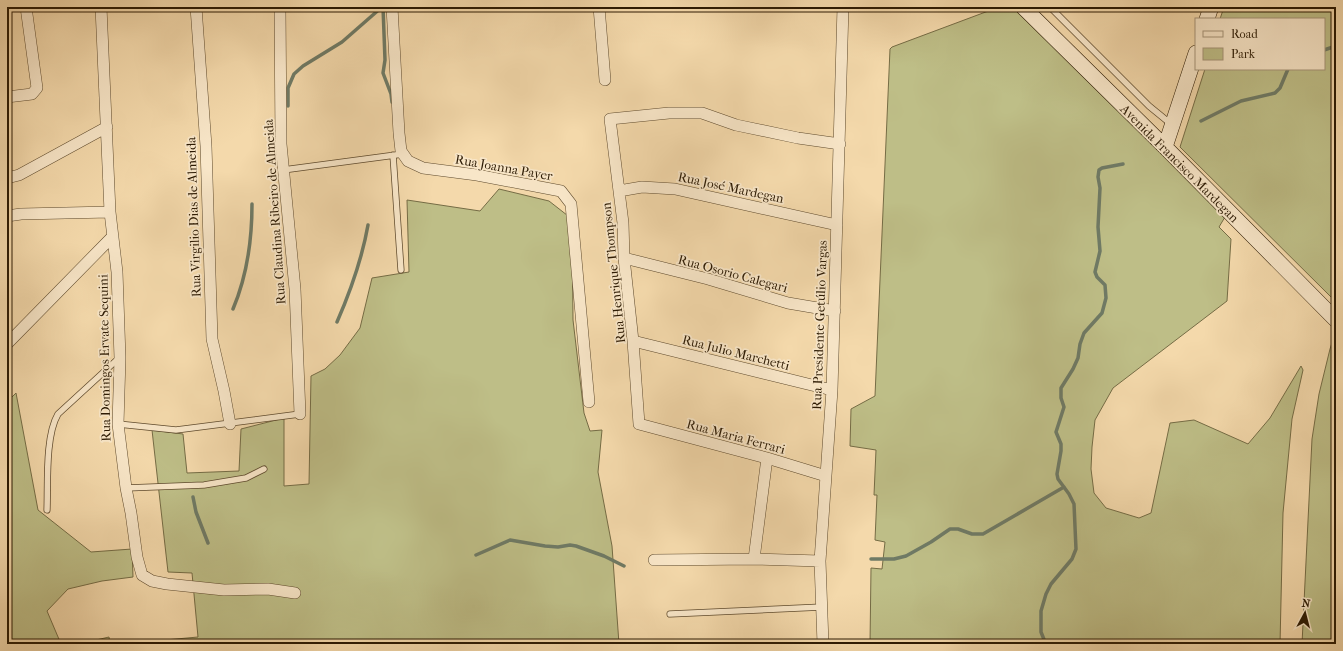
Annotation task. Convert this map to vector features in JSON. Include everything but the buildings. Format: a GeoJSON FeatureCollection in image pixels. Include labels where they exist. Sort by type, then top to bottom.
{"type":"FeatureCollection","features":[{"type":"Feature","properties":{"kind":"main road","name":"Avenida Francisco Mardegan"},"geometry":{"type":"LineString","coordinates":[[1023,7],[1165,147],[1336,320]]}},
{"type":"Feature","properties":{"kind":"main road"},"geometry":{"type":"LineString","coordinates":[[1207,18],[1211,7]]}},
{"type":"Feature","properties":{"kind":"main road"},"geometry":{"type":"LineString","coordinates":[[1165,147],[1195,55]]}},
{"type":"Feature","properties":{"kind":"street"},"geometry":{"type":"LineString","coordinates":[[7,97],[32,94],[37,88],[26,7]]}},
{"type":"Feature","properties":{"kind":"street","name":"Rua Domingos Ervate Sequini"},"geometry":{"type":"LineString","coordinates":[[101,7],[110,212],[117,272],[120,358],[118,424],[126,488],[137,557],[142,575],[152,581],[168,584],[224,590],[268,589],[294,593]]}},
{"type":"Feature","properties":{"kind":"street","name":"Rua Virgilio Dias de Almeida"},"geometry":{"type":"LineString","coordinates":[[196,7],[206,146],[210,321],[212,339],[230,424]]}},
{"type":"Feature","properties":{"kind":"street","name":"Rua Claudina Ribeiro de Almeida"},"geometry":{"type":"LineString","coordinates":[[280,7],[281,129],[283,170],[295,289],[300,414]]}},
{"type":"Feature","properties":{"kind":"street"},"geometry":{"type":"LineString","coordinates":[[392,7],[401,151],[398,155]]}},
{"type":"Feature","properties":{"kind":"street"},"geometry":{"type":"LineString","coordinates":[[599,7],[604,80]]}},
{"type":"Feature","properties":{"kind":"street","name":"Rua Presidente Getúlio Vargas"},"geometry":{"type":"LineString","coordinates":[[823,644],[820,561],[832,390],[843,7]]}},
{"type":"Feature","properties":{"kind":"street","name":"Rua Henrique Thompson"},"geometry":{"type":"LineString","coordinates":[[639,424],[634,341],[624,258],[623,223],[610,119],[669,113],[702,113],[736,125],[798,138],[840,144]]}},
{"type":"Feature","properties":{"kind":"street"},"geometry":{"type":"LineString","coordinates":[[7,178],[19,174],[107,127]]}},
{"type":"Feature","properties":{"kind":"street","name":"Rua Joanna Payer"},"geometry":{"type":"LineString","coordinates":[[398,155],[423,168],[478,175],[561,191],[571,204],[589,402]]}},
{"type":"Feature","properties":{"kind":"street","name":"Rua José Mardegan"},"geometry":{"type":"LineString","coordinates":[[619,192],[642,187],[675,189],[837,225]]}},
{"type":"Feature","properties":{"kind":"street"},"geometry":{"type":"LineString","coordinates":[[7,216],[20,214],[110,212]]}},
{"type":"Feature","properties":{"kind":"street"},"geometry":{"type":"LineString","coordinates":[[7,344],[113,236]]}},
{"type":"Feature","properties":{"kind":"street","name":"Rua Osorio Calegari"},"geometry":{"type":"LineString","coordinates":[[624,258],[708,279],[788,302],[835,311]]}},
{"type":"Feature","properties":{"kind":"street","name":"Rua Julio Marchetti"},"geometry":{"type":"LineString","coordinates":[[634,341],[832,390]]}},
{"type":"Feature","properties":{"kind":"street","name":"Rua Maria Ferrari"},"geometry":{"type":"LineString","coordinates":[[639,424],[768,458],[826,476]]}},
{"type":"Feature","properties":{"kind":"street"},"geometry":{"type":"LineString","coordinates":[[754,559],[768,458]]}},
{"type":"Feature","properties":{"kind":"street"},"geometry":{"type":"LineString","coordinates":[[654,560],[754,559],[820,561]]}},
{"type":"Feature","properties":{"kind":"lane"},"geometry":{"type":"LineString","coordinates":[[1050,7],[1149,106],[1172,125]]}},
{"type":"Feature","properties":{"kind":"lane"},"geometry":{"type":"LineString","coordinates":[[283,170],[398,155],[401,270]]}},
{"type":"Feature","properties":{"kind":"lane"},"geometry":{"type":"LineString","coordinates":[[47,510],[49,453],[53,422],[58,414],[120,358]]}},
{"type":"Feature","properties":{"kind":"lane"},"geometry":{"type":"LineString","coordinates":[[118,424],[176,430],[300,414]]}},
{"type":"Feature","properties":{"kind":"lane"},"geometry":{"type":"LineString","coordinates":[[126,488],[204,485],[246,478],[264,469]]}},
{"type":"Feature","properties":{"kind":"lane"},"geometry":{"type":"LineString","coordinates":[[670,614],[822,607]]}},
{"type":"Feature","properties":{"kind":"green space"},"geometry":{"type":"Polygon","coordinates":[[[999,7],[1014,7],[1225,217],[1219,227],[1231,239],[1227,301],[1113,388],[1095,420],[1091,469],[1094,493],[1106,508],[1139,518],[1151,513],[1170,423],[1194,420],[1248,444],[1270,418],[1301,366],[1303,370],[1292,419],[1283,513],[1280,644],[870,644],[871,568],[882,569],[885,542],[875,540],[877,495],[874,495],[876,450],[850,446],[851,409],[875,396],[890,49],[999,7]]]}},
{"type":"Feature","properties":{"kind":"green space"},"geometry":{"type":"Polygon","coordinates":[[[1224,7],[1336,7],[1336,285],[1331,297],[1180,147],[1205,70],[1325,70],[1325,18],[1220,18],[1224,7]]]}},
{"type":"Feature","properties":{"kind":"green space"},"geometry":{"type":"Polygon","coordinates":[[[499,189],[549,201],[572,219],[573,320],[584,413],[590,431],[602,430],[598,472],[612,546],[619,644],[122,644],[198,637],[192,573],[168,572],[152,430],[183,434],[187,473],[239,471],[241,429],[284,418],[284,486],[309,484],[311,376],[325,369],[340,355],[360,328],[372,278],[409,272],[407,200],[480,211],[499,189]]]}},
{"type":"Feature","properties":{"kind":"green space"},"geometry":{"type":"Polygon","coordinates":[[[1336,330],[1336,644],[1302,644],[1312,439],[1319,394],[1336,330]]]}},
{"type":"Feature","properties":{"kind":"green space"},"geometry":{"type":"Polygon","coordinates":[[[16,393],[38,510],[91,552],[132,549],[133,577],[102,581],[68,589],[47,611],[61,644],[7,644],[7,402],[16,393]]]}},
{"type":"Feature","properties":{"kind":"green space"},"geometry":{"type":"Polygon","coordinates":[[[109,637],[110,644],[79,644],[109,637]]]}},
{"type":"Feature","properties":{"kind":"waterway"},"geometry":{"type":"LineString","coordinates":[[288,106],[288,88],[294,74],[303,66],[342,42],[382,7]]}},
{"type":"Feature","properties":{"kind":"waterway"},"geometry":{"type":"LineString","coordinates":[[383,7],[385,60],[383,73],[391,94],[392,102]]}},
{"type":"Feature","properties":{"kind":"waterway"},"geometry":{"type":"LineString","coordinates":[[1325,50],[1336,46]]}},
{"type":"Feature","properties":{"kind":"waterway"},"geometry":{"type":"LineString","coordinates":[[1201,121],[1241,101],[1275,93],[1280,88],[1288,70]]}},
{"type":"Feature","properties":{"kind":"waterway"},"geometry":{"type":"LineString","coordinates":[[1047,644],[1041,632],[1041,611],[1046,594],[1051,584],[1072,559],[1076,549],[1074,504],[1058,479],[1057,474],[1061,444],[1056,432],[1064,407],[1061,398],[1061,388],[1078,358],[1080,344],[1084,333],[1102,313],[1106,298],[1105,285],[1097,277],[1095,272],[1100,251],[1098,227],[1100,188],[1098,177],[1099,170],[1102,168],[1123,164]]}},
{"type":"Feature","properties":{"kind":"waterway"},"geometry":{"type":"LineString","coordinates":[[233,309],[242,284],[248,257],[252,204]]}},
{"type":"Feature","properties":{"kind":"waterway"},"geometry":{"type":"LineString","coordinates":[[337,322],[356,274],[368,225]]}},
{"type":"Feature","properties":{"kind":"waterway"},"geometry":{"type":"LineString","coordinates":[[871,559],[894,559],[906,556],[950,529],[958,529],[972,534],[983,534],[1064,487]]}},
{"type":"Feature","properties":{"kind":"waterway"},"geometry":{"type":"LineString","coordinates":[[193,497],[196,512],[208,543]]}},
{"type":"Feature","properties":{"kind":"waterway"},"geometry":{"type":"LineString","coordinates":[[476,555],[510,540],[545,546],[576,546],[604,556],[624,566]]}}]}
